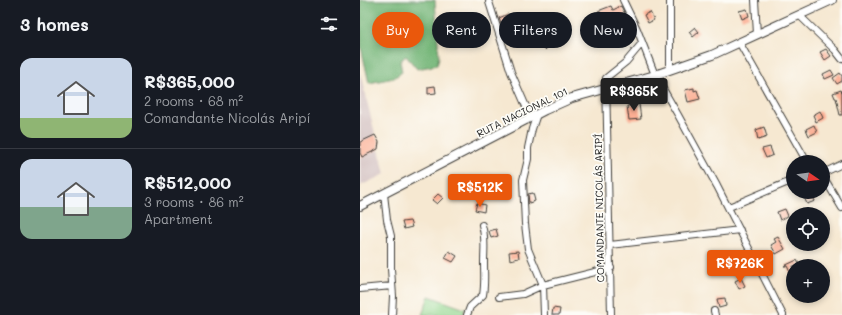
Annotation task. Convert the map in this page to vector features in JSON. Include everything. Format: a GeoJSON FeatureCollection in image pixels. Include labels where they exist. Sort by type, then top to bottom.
{"type":"FeatureCollection","features":[{"type":"Feature","properties":{"kind":"main road","name":"RUTA NACIONAL 101"},"geometry":{"type":"LineString","coordinates":[[360,206],[534,116],[572,98],[655,75],[712,55],[832,0]]}},
{"type":"Feature","properties":{"kind":"street"},"geometry":{"type":"LineString","coordinates":[[490,0],[489,2],[511,72],[534,116],[528,148],[528,160],[523,180],[525,224],[528,249],[543,286],[544,315]]}},
{"type":"Feature","properties":{"kind":"street"},"geometry":{"type":"LineString","coordinates":[[623,0],[655,75],[729,207],[783,315]]}},
{"type":"Feature","properties":{"kind":"street"},"geometry":{"type":"LineString","coordinates":[[670,0],[670,70]]}},
{"type":"Feature","properties":{"kind":"street"},"geometry":{"type":"LineString","coordinates":[[755,0],[757,34]]}},
{"type":"Feature","properties":{"kind":"street"},"geometry":{"type":"LineString","coordinates":[[799,15],[835,50],[842,59]]}},
{"type":"Feature","properties":{"kind":"street"},"geometry":{"type":"LineString","coordinates":[[739,42],[803,155]]}},
{"type":"Feature","properties":{"kind":"street","name":"COMANDANTE NICOLÁS ARIPÍ"},"geometry":{"type":"LineString","coordinates":[[611,315],[606,78],[626,62],[642,43]]}},
{"type":"Feature","properties":{"kind":"street"},"geometry":{"type":"LineString","coordinates":[[830,169],[842,164]]}},
{"type":"Feature","properties":{"kind":"street"},"geometry":{"type":"LineString","coordinates":[[729,207],[786,183]]}},
{"type":"Feature","properties":{"kind":"street"},"geometry":{"type":"LineString","coordinates":[[830,188],[842,208]]}},
{"type":"Feature","properties":{"kind":"street"},"geometry":{"type":"LineString","coordinates":[[384,194],[387,220],[391,236],[392,315]]}},
{"type":"Feature","properties":{"kind":"street"},"geometry":{"type":"LineString","coordinates":[[467,315],[470,306],[483,295],[485,283],[485,237],[482,225]]}},
{"type":"Feature","properties":{"kind":"street"},"geometry":{"type":"LineString","coordinates":[[610,245],[740,230]]}},
{"type":"Feature","properties":{"kind":"street"},"geometry":{"type":"LineString","coordinates":[[499,297],[523,294],[543,286],[611,268]]}},
{"type":"Feature","properties":{"kind":"street"},"geometry":{"type":"LineString","coordinates":[[360,289],[392,286]]}},
{"type":"Feature","properties":{"kind":"shaded area"},"geometry":{"type":"Polygon","coordinates":[[[360,73],[385,174],[360,186],[360,73]]]}},
{"type":"Feature","properties":{"kind":"green space"},"geometry":{"type":"Polygon","coordinates":[[[360,0],[435,0],[436,12],[432,12],[432,48],[438,48],[439,57],[437,65],[417,69],[406,56],[400,61],[402,72],[394,78],[369,83],[361,47],[360,0]]]}},
{"type":"Feature","properties":{"kind":"green space"},"geometry":{"type":"Polygon","coordinates":[[[429,296],[465,309],[463,315],[422,315],[429,296]]]}},
{"type":"Feature","properties":{"kind":"building"},"geometry":{"type":"Polygon","coordinates":[[[611,6],[613,10],[621,6],[624,12],[598,12],[611,6]]]}},
{"type":"Feature","properties":{"kind":"building"},"geometry":{"type":"Polygon","coordinates":[[[747,9],[749,16],[742,19],[739,11],[747,9]]]}},
{"type":"Feature","properties":{"kind":"building"},"geometry":{"type":"Polygon","coordinates":[[[650,12],[654,20],[648,23],[644,15],[650,12]]]}},
{"type":"Feature","properties":{"kind":"building"},"geometry":{"type":"Polygon","coordinates":[[[695,27],[699,32],[693,37],[689,32],[695,27]]]}},
{"type":"Feature","properties":{"kind":"building"},"geometry":{"type":"Polygon","coordinates":[[[826,49],[831,56],[825,60],[820,52],[826,49]]]}},
{"type":"Feature","properties":{"kind":"building"},"geometry":{"type":"Polygon","coordinates":[[[831,70],[834,75],[825,79],[823,74],[831,70]]]}},
{"type":"Feature","properties":{"kind":"building"},"geometry":{"type":"Polygon","coordinates":[[[840,73],[842,76],[842,81],[837,84],[833,78],[840,73]]]}},
{"type":"Feature","properties":{"kind":"building"},"geometry":{"type":"Polygon","coordinates":[[[435,86],[436,93],[428,94],[428,87],[435,86]]]}},
{"type":"Feature","properties":{"kind":"building"},"geometry":{"type":"Polygon","coordinates":[[[694,88],[694,91],[697,90],[700,99],[688,102],[685,90],[694,88]]]}},
{"type":"Feature","properties":{"kind":"building"},"geometry":{"type":"Polygon","coordinates":[[[841,90],[842,115],[840,115],[836,98],[833,93],[841,90]]]}},
{"type":"Feature","properties":{"kind":"building"},"geometry":{"type":"Polygon","coordinates":[[[639,104],[641,119],[629,120],[627,106],[639,104]]]}},
{"type":"Feature","properties":{"kind":"building"},"geometry":{"type":"Polygon","coordinates":[[[820,111],[823,118],[816,122],[813,115],[820,111]]]}},
{"type":"Feature","properties":{"kind":"building"},"geometry":{"type":"Polygon","coordinates":[[[814,125],[817,132],[809,136],[806,129],[814,125]]]}},
{"type":"Feature","properties":{"kind":"building"},"geometry":{"type":"Polygon","coordinates":[[[764,127],[767,137],[758,140],[756,130],[764,127]]]}},
{"type":"Feature","properties":{"kind":"building"},"geometry":{"type":"Polygon","coordinates":[[[375,135],[379,142],[378,149],[362,157],[360,153],[360,142],[375,135]]]}},
{"type":"Feature","properties":{"kind":"building"},"geometry":{"type":"Polygon","coordinates":[[[770,147],[773,155],[766,158],[762,149],[770,147]]]}},
{"type":"Feature","properties":{"kind":"building"},"geometry":{"type":"Polygon","coordinates":[[[533,193],[535,201],[529,203],[528,194],[533,193]]]}},
{"type":"Feature","properties":{"kind":"building"},"geometry":{"type":"Polygon","coordinates":[[[438,194],[443,198],[437,204],[432,200],[438,194]]]}},
{"type":"Feature","properties":{"kind":"building"},"geometry":{"type":"Polygon","coordinates":[[[805,199],[814,199],[815,201],[807,204],[805,199]]]}},
{"type":"Feature","properties":{"kind":"building"},"geometry":{"type":"Polygon","coordinates":[[[477,203],[485,205],[484,212],[475,210],[477,203]]]}},
{"type":"Feature","properties":{"kind":"building"},"geometry":{"type":"Polygon","coordinates":[[[785,209],[786,217],[780,220],[777,212],[785,209]]]}},
{"type":"Feature","properties":{"kind":"building"},"geometry":{"type":"Polygon","coordinates":[[[410,221],[412,227],[404,229],[402,222],[410,221]]]}},
{"type":"Feature","properties":{"kind":"building"},"geometry":{"type":"Polygon","coordinates":[[[496,229],[498,236],[491,238],[489,231],[496,229]]]}},
{"type":"Feature","properties":{"kind":"building"},"geometry":{"type":"Polygon","coordinates":[[[778,237],[785,249],[776,254],[771,245],[776,242],[774,239],[778,237]]]}},
{"type":"Feature","properties":{"kind":"building"},"geometry":{"type":"Polygon","coordinates":[[[449,251],[457,256],[453,262],[445,258],[449,251]]]}},
{"type":"Feature","properties":{"kind":"building"},"geometry":{"type":"Polygon","coordinates":[[[518,251],[519,258],[510,260],[509,252],[518,251]]]}},
{"type":"Feature","properties":{"kind":"building"},"geometry":{"type":"Polygon","coordinates":[[[741,278],[745,286],[739,289],[735,281],[741,278]]]}},
{"type":"Feature","properties":{"kind":"building"},"geometry":{"type":"Polygon","coordinates":[[[725,298],[726,306],[719,308],[717,299],[725,298]]]}},
{"type":"Feature","properties":{"kind":"building"},"geometry":{"type":"Polygon","coordinates":[[[553,308],[560,309],[559,315],[552,315],[553,308]]]}}]}
